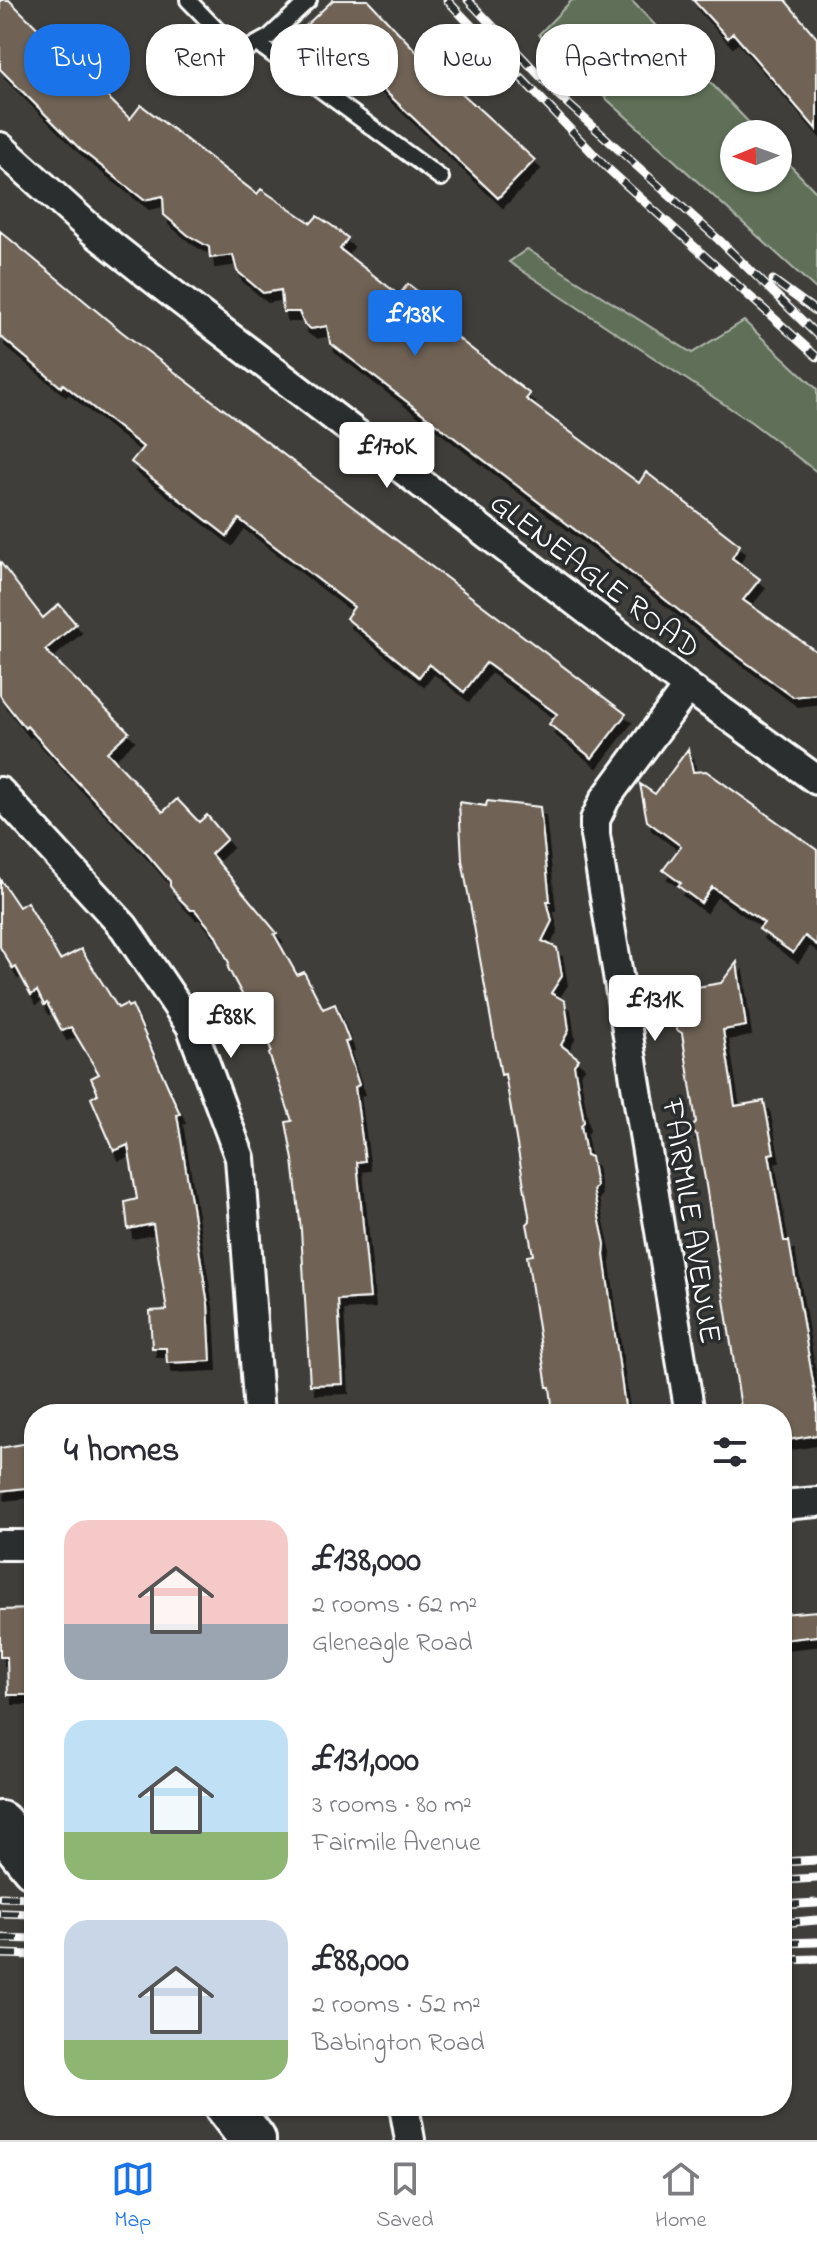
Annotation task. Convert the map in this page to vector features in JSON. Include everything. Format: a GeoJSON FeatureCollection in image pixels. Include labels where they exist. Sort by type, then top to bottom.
{"type":"FeatureCollection","features":[{"type":"Feature","properties":{"kind":"main road"},"geometry":{"type":"LineString","coordinates":[[0,1824],[24,1854]]}},
{"type":"Feature","properties":{"kind":"main road"},"geometry":{"type":"LineString","coordinates":[[235,2116],[253,2140]]}},
{"type":"Feature","properties":{"kind":"street","name":"GLENEAGLE ROAD"},"geometry":{"type":"LineString","coordinates":[[0,147],[93,231],[169,291],[688,687],[817,780]]}},
{"type":"Feature","properties":{"kind":"street","name":"FAIRMILE AVENUE"},"geometry":{"type":"LineString","coordinates":[[688,687],[605,799],[595,820],[595,835],[688,1404]]}},
{"type":"Feature","properties":{"kind":"street"},"geometry":{"type":"LineString","coordinates":[[0,792],[124,927],[191,1026],[240,1158],[258,1404]]}},
{"type":"Feature","properties":{"kind":"street"},"geometry":{"type":"LineString","coordinates":[[792,1504],[817,1502]]}},
{"type":"Feature","properties":{"kind":"street"},"geometry":{"type":"LineString","coordinates":[[0,1545],[24,1545]]}},
{"type":"Feature","properties":{"kind":"street"},"geometry":{"type":"LineString","coordinates":[[406,2116],[410,2140]]}},
{"type":"Feature","properties":{"kind":"lane"},"geometry":{"type":"LineString","coordinates":[[188,0],[227,40],[247,49],[269,37],[309,0]]}},
{"type":"Feature","properties":{"kind":"lane"},"geometry":{"type":"LineString","coordinates":[[258,44],[441,178]]}},
{"type":"Feature","properties":{"kind":"green space"},"geometry":{"type":"Polygon","coordinates":[[[572,0],[631,0],[654,24],[549,24],[572,0]]]}},
{"type":"Feature","properties":{"kind":"green space"},"geometry":{"type":"Polygon","coordinates":[[[715,87],[747,120],[720,120],[720,192],[792,192],[792,167],[817,193],[817,290],[603,96],[715,96],[715,87]]]}},
{"type":"Feature","properties":{"kind":"green space"},"geometry":{"type":"Polygon","coordinates":[[[527,249],[692,353],[744,321],[817,389],[817,472],[751,422],[509,262],[527,249]]]}},
{"type":"Feature","properties":{"kind":"building"},"geometry":{"type":"Polygon","coordinates":[[[0,0],[9,0],[33,24],[24,24],[24,93],[0,69],[0,0]]]}},
{"type":"Feature","properties":{"kind":"building"},"geometry":{"type":"Polygon","coordinates":[[[333,0],[368,0],[391,24],[308,24],[333,0]]]}},
{"type":"Feature","properties":{"kind":"building"},"geometry":{"type":"Polygon","coordinates":[[[693,0],[785,0],[817,38],[817,130],[733,33],[728,38],[693,0]]]}},
{"type":"Feature","properties":{"kind":"building"},"geometry":{"type":"Polygon","coordinates":[[[398,32],[414,49],[414,96],[465,96],[535,160],[498,198],[390,96],[398,96],[398,32]]]}},
{"type":"Feature","properties":{"kind":"building"},"geometry":{"type":"Polygon","coordinates":[[[27,96],[107,96],[130,119],[141,105],[257,194],[261,189],[311,223],[317,216],[331,225],[348,238],[340,249],[399,295],[408,284],[440,309],[433,319],[530,394],[526,399],[639,483],[646,472],[740,545],[732,558],[760,579],[743,600],[817,652],[817,694],[793,697],[724,646],[330,343],[327,326],[311,329],[304,324],[299,312],[283,312],[281,290],[263,293],[237,271],[233,255],[210,258],[209,247],[164,215],[163,196],[144,200],[81,150],[27,96]]]}},
{"type":"Feature","properties":{"kind":"building"},"geometry":{"type":"Polygon","coordinates":[[[0,231],[122,332],[626,714],[592,758],[549,724],[557,714],[486,663],[464,692],[429,664],[419,677],[346,618],[354,607],[239,519],[227,536],[131,462],[143,447],[63,384],[61,387],[0,336],[0,231]]]}},
{"type":"Feature","properties":{"kind":"building"},"geometry":{"type":"Polygon","coordinates":[[[0,562],[43,618],[59,604],[76,624],[45,650],[129,732],[107,752],[163,812],[177,799],[199,822],[207,815],[227,839],[211,854],[277,933],[274,934],[297,975],[304,972],[323,1009],[335,1004],[349,1041],[345,1042],[359,1085],[355,1087],[365,1161],[357,1162],[370,1298],[338,1300],[343,1384],[310,1385],[301,1230],[286,1122],[292,1121],[269,1054],[267,1037],[228,968],[229,963],[215,934],[195,910],[180,899],[170,886],[170,881],[147,854],[27,726],[25,728],[0,695],[0,562]]]}},
{"type":"Feature","properties":{"kind":"building"},"geometry":{"type":"Polygon","coordinates":[[[688,749],[693,772],[706,771],[817,850],[817,945],[805,936],[793,953],[759,929],[764,923],[712,887],[701,903],[663,870],[681,846],[647,821],[640,784],[655,794],[688,749]]]}},
{"type":"Feature","properties":{"kind":"building"},"geometry":{"type":"Polygon","coordinates":[[[487,801],[540,807],[550,901],[547,901],[552,921],[542,941],[557,948],[562,976],[551,993],[565,1001],[569,1030],[561,1045],[579,1059],[574,1065],[584,1122],[581,1125],[596,1186],[593,1190],[605,1244],[625,1404],[552,1404],[550,1387],[547,1387],[527,1256],[533,1255],[527,1224],[530,1221],[505,1074],[501,1075],[462,860],[459,802],[486,806],[487,801]]]}},
{"type":"Feature","properties":{"kind":"building"},"geometry":{"type":"Polygon","coordinates":[[[0,879],[19,907],[27,902],[60,960],[81,949],[118,1008],[132,1005],[180,1114],[177,1115],[208,1304],[211,1361],[167,1363],[166,1348],[152,1348],[150,1311],[167,1310],[153,1224],[128,1229],[125,1202],[137,1199],[128,1145],[114,1151],[91,1098],[98,1094],[91,1078],[99,1074],[71,1027],[62,1031],[47,1003],[44,1005],[37,991],[31,995],[16,967],[13,969],[0,947],[0,879]]]}},
{"type":"Feature","properties":{"kind":"building"},"geometry":{"type":"Polygon","coordinates":[[[737,962],[746,1026],[723,1030],[735,1106],[764,1101],[774,1153],[769,1154],[784,1241],[789,1241],[817,1405],[817,1435],[792,1439],[792,1404],[740,1404],[697,1135],[690,1130],[696,1122],[682,1033],[677,1030],[671,994],[673,991],[721,983],[737,962]]]}},
{"type":"Feature","properties":{"kind":"building"},"geometry":{"type":"Polygon","coordinates":[[[24,1444],[24,1488],[0,1491],[0,1448],[24,1444]]]}},
{"type":"Feature","properties":{"kind":"building"},"geometry":{"type":"Polygon","coordinates":[[[24,1609],[24,1695],[8,1695],[7,1657],[0,1657],[0,1610],[24,1609]]]}},
{"type":"Feature","properties":{"kind":"building"},"geometry":{"type":"Polygon","coordinates":[[[817,1611],[817,1636],[792,1639],[792,1613],[817,1611]]]}},
{"type":"Feature","properties":{"kind":"railway"},"geometry":{"type":"LineString","coordinates":[[447,0],[606,167],[817,357]]}},
{"type":"Feature","properties":{"kind":"railway"},"geometry":{"type":"LineString","coordinates":[[468,0],[557,94],[719,240],[817,335]]}},
{"type":"Feature","properties":{"kind":"railway"},"geometry":{"type":"LineString","coordinates":[[773,280],[817,312]]}},
{"type":"Feature","properties":{"kind":"railway"},"geometry":{"type":"LineString","coordinates":[[792,1861],[817,1860]]}},
{"type":"Feature","properties":{"kind":"railway"},"geometry":{"type":"LineString","coordinates":[[792,1879],[817,1878]]}},
{"type":"Feature","properties":{"kind":"railway"},"geometry":{"type":"LineString","coordinates":[[0,1897],[24,1898]]}},
{"type":"Feature","properties":{"kind":"railway"},"geometry":{"type":"LineString","coordinates":[[792,1904],[817,1903]]}},
{"type":"Feature","properties":{"kind":"railway"},"geometry":{"type":"LineString","coordinates":[[0,1913],[24,1914]]}},
{"type":"Feature","properties":{"kind":"railway"},"geometry":{"type":"LineString","coordinates":[[792,1922],[817,1920]]}},
{"type":"Feature","properties":{"kind":"railway"},"geometry":{"type":"LineString","coordinates":[[0,1938],[24,1939]]}},
{"type":"Feature","properties":{"kind":"railway"},"geometry":{"type":"LineString","coordinates":[[792,1943],[817,1942]]}},
{"type":"Feature","properties":{"kind":"railway"},"geometry":{"type":"LineString","coordinates":[[0,1954],[24,1955]]}},
{"type":"Feature","properties":{"kind":"railway"},"geometry":{"type":"LineString","coordinates":[[792,1960],[817,1959]]}}]}
